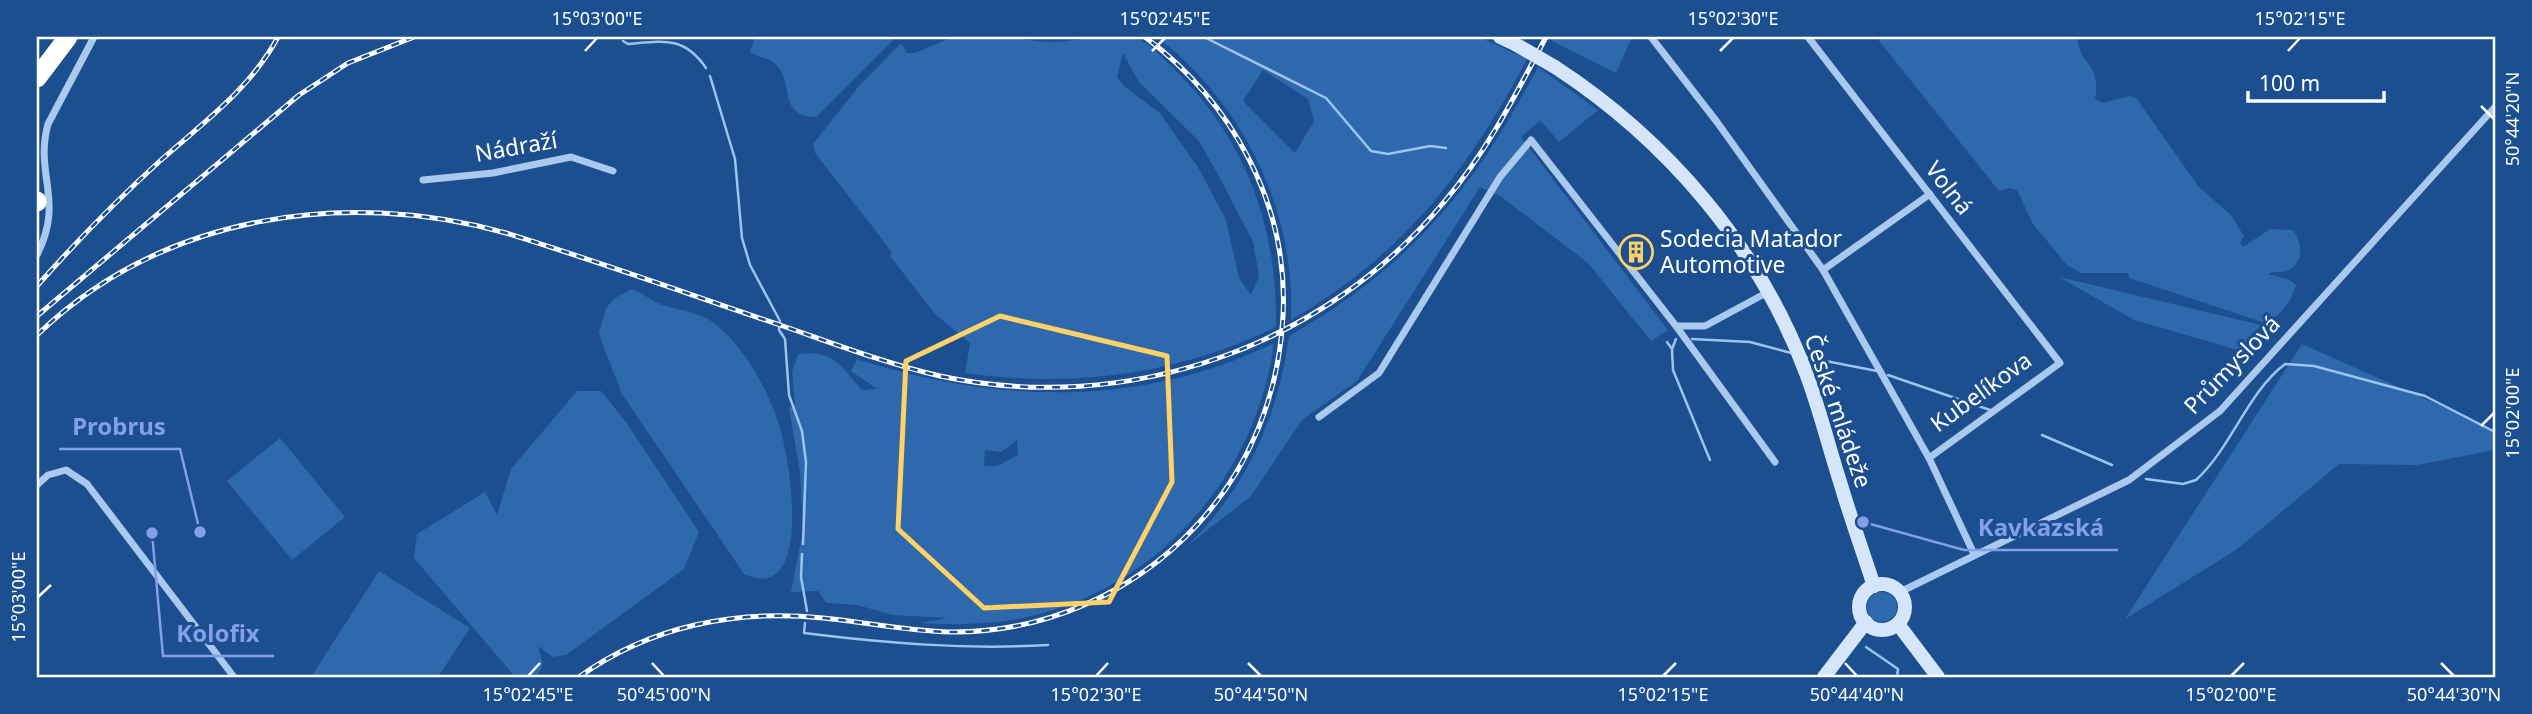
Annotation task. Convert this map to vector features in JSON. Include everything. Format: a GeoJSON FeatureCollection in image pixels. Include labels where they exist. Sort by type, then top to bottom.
{"type":"FeatureCollection","features":[{"type":"Feature","properties":{"kind":"highway"},"geometry":{"type":"LineString","coordinates":[[37,56],[52,37]]}},
{"type":"Feature","properties":{"kind":"highway"},"geometry":{"type":"LineString","coordinates":[[37,78],[68,37]]}},
{"type":"Feature","properties":{"kind":"street"},"geometry":{"type":"LineString","coordinates":[[37,255],[46,233],[51,202],[44,139],[48,124],[94,37]]}},
{"type":"Feature","properties":{"kind":"street","name":"České mládeže"},"geometry":{"type":"LineString","coordinates":[[1500,37],[1555,67],[1599,96],[1671,161],[1724,223],[1768,292],[1803,367],[1874,586]]}},
{"type":"Feature","properties":{"kind":"street"},"geometry":{"type":"LineString","coordinates":[[1651,37],[1717,122],[1823,270],[1929,458],[1974,554]]}},
{"type":"Feature","properties":{"kind":"street","name":"Volná"},"geometry":{"type":"LineString","coordinates":[[1808,37],[2060,363]]}},
{"type":"Feature","properties":{"kind":"street","name":"Průmyslová"},"geometry":{"type":"LineString","coordinates":[[1900,592],[2129,480],[2220,411],[2495,107]]}},
{"type":"Feature","properties":{"kind":"street"},"geometry":{"type":"LineString","coordinates":[[1319,416],[1379,373],[1500,177],[1531,140],[1676,326],[1775,463]]}},
{"type":"Feature","properties":{"kind":"street","name":"Nádraží"},"geometry":{"type":"LineString","coordinates":[[423,180],[493,173],[571,157],[613,172]]}},
{"type":"Feature","properties":{"kind":"street"},"geometry":{"type":"LineString","coordinates":[[1823,270],[1930,194]]}},
{"type":"Feature","properties":{"kind":"street"},"geometry":{"type":"LineString","coordinates":[[1676,326],[1705,326],[1768,292]]}},
{"type":"Feature","properties":{"kind":"street","name":"Kubelíkova"},"geometry":{"type":"LineString","coordinates":[[1929,458],[2060,363]]}},
{"type":"Feature","properties":{"kind":"street"},"geometry":{"type":"LineString","coordinates":[[37,485],[48,475],[65,470],[87,484],[234,677]]}},
{"type":"Feature","properties":{"kind":"street"},"geometry":{"type":"LineString","coordinates":[[1886,584],[1900,592],[1905,611],[1898,624],[1884,630],[1866,622],[1860,612],[1861,600],[1874,586],[1886,584]]}},
{"type":"Feature","properties":{"kind":"street"},"geometry":{"type":"LineString","coordinates":[[1824,677],[1866,622]]}},
{"type":"Feature","properties":{"kind":"street"},"geometry":{"type":"LineString","coordinates":[[1898,624],[1938,677]]}},
{"type":"Feature","properties":{"kind":"highlighted area"},"geometry":{"type":"Polygon","coordinates":[[[1000,316],[1167,356],[1172,482],[1109,602],[984,608],[898,529],[906,361],[1000,316]]]}},
{"type":"Feature","properties":{"kind":"shaded area"},"geometry":{"type":"Polygon","coordinates":[[[982,36],[1052,42],[1123,36],[1149,45],[1199,96],[1221,125],[1253,187],[1264,220],[1271,255],[1276,327],[1201,357],[1124,374],[1045,379],[965,373],[970,343],[935,314],[890,256],[892,253],[882,239],[815,153],[813,144],[859,86],[901,43],[907,53],[915,53],[953,37],[982,36]],[[1123,53],[1117,77],[1125,87],[1160,113],[1199,169],[1226,220],[1239,278],[1251,295],[1259,276],[1253,242],[1222,182],[1199,141],[1139,82],[1123,53]]]}},
{"type":"Feature","properties":{"kind":"shaded area"},"geometry":{"type":"Polygon","coordinates":[[[755,37],[891,37],[893,40],[816,117],[797,112],[789,99],[779,68],[772,61],[750,52],[755,37]]]}},
{"type":"Feature","properties":{"kind":"shaded area"},"geometry":{"type":"Polygon","coordinates":[[[1157,37],[1479,37],[1527,59],[1481,138],[1429,207],[1400,238],[1367,267],[1291,320],[1290,279],[1284,239],[1258,162],[1239,127],[1215,94],[1188,64],[1157,37]],[[1263,70],[1243,101],[1295,153],[1314,121],[1308,99],[1263,70]]]}},
{"type":"Feature","properties":{"kind":"shaded area"},"geometry":{"type":"Polygon","coordinates":[[[1554,37],[1632,37],[1616,73],[1552,41],[1554,37]]]}},
{"type":"Feature","properties":{"kind":"shaded area"},"geometry":{"type":"Polygon","coordinates":[[[1876,37],[2078,37],[2081,53],[2095,78],[2095,99],[2102,103],[2130,96],[2136,98],[2199,187],[2231,215],[2244,236],[2240,243],[2243,247],[2270,229],[2292,230],[2300,245],[2298,261],[2286,271],[2268,274],[2290,280],[2296,285],[2288,303],[2281,312],[2265,323],[2129,278],[2128,273],[2081,273],[2067,265],[2033,224],[2017,190],[2010,188],[1999,191],[1876,37]]]}},
{"type":"Feature","properties":{"kind":"shaded area"},"geometry":{"type":"Polygon","coordinates":[[[1538,67],[1598,110],[1559,142],[1540,120],[1521,137],[1668,330],[1651,341],[1588,263],[1500,196],[1480,187],[1357,381],[1302,420],[1251,496],[1187,546],[1226,501],[1256,450],[1277,395],[1289,336],[1370,282],[1404,253],[1435,221],[1489,151],[1538,67]]]}},
{"type":"Feature","properties":{"kind":"shaded area"},"geometry":{"type":"Polygon","coordinates":[[[2059,277],[2261,325],[2238,350],[2134,320],[2059,277]]]}},
{"type":"Feature","properties":{"kind":"shaded area"},"geometry":{"type":"Polygon","coordinates":[[[632,289],[660,304],[705,318],[719,327],[747,359],[768,396],[783,439],[788,464],[792,522],[789,549],[781,569],[766,578],[744,574],[622,394],[599,333],[606,308],[615,298],[632,289]]]}},
{"type":"Feature","properties":{"kind":"shaded area"},"geometry":{"type":"Polygon","coordinates":[[[1274,343],[1264,390],[1248,435],[1225,477],[1196,515],[1163,549],[1124,577],[1082,599],[1036,615],[978,624],[919,623],[947,618],[893,615],[857,605],[826,603],[818,591],[791,592],[803,530],[800,472],[789,408],[795,404],[792,372],[798,354],[820,354],[828,357],[862,390],[877,389],[851,371],[857,359],[962,385],[1015,391],[1068,392],[1120,388],[1172,379],[1224,364],[1274,343]],[[1017,440],[1001,452],[985,450],[984,466],[997,466],[1018,455],[1017,440]]]}},
{"type":"Feature","properties":{"kind":"shaded area"},"geometry":{"type":"Polygon","coordinates":[[[2302,344],[2495,430],[2495,450],[2417,465],[2339,464],[2236,550],[2125,619],[2302,344]]]}},
{"type":"Feature","properties":{"kind":"shaded area"},"geometry":{"type":"Polygon","coordinates":[[[577,391],[601,391],[626,422],[699,532],[684,569],[566,655],[553,657],[538,646],[543,664],[538,675],[515,677],[414,558],[417,534],[485,492],[497,515],[511,469],[577,391]]]}},
{"type":"Feature","properties":{"kind":"shaded area"},"geometry":{"type":"Polygon","coordinates":[[[280,438],[345,517],[292,560],[227,481],[280,438]]]}},
{"type":"Feature","properties":{"kind":"shaded area"},"geometry":{"type":"Polygon","coordinates":[[[379,571],[470,628],[438,677],[311,677],[379,571]]]}},
{"type":"Feature","properties":{"kind":"shaded area"},"geometry":{"type":"Polygon","coordinates":[[[1882,592],[1893,596],[1897,607],[1893,618],[1882,622],[1871,618],[1867,607],[1871,596],[1882,592]]]}},
{"type":"Feature","properties":{"kind":"waterway"},"geometry":{"type":"LineString","coordinates":[[1204,37],[1326,98],[1371,151],[1388,154],[1430,146],[1446,148]]}},
{"type":"Feature","properties":{"kind":"waterway"},"geometry":{"type":"LineString","coordinates":[[623,41],[628,44],[672,43],[690,50],[706,68]]}},
{"type":"Feature","properties":{"kind":"waterway"},"geometry":{"type":"LineString","coordinates":[[710,76],[735,159],[742,238],[750,265],[780,321],[779,330],[785,339],[789,395],[802,431],[806,462],[803,544]]}},
{"type":"Feature","properties":{"kind":"waterway"},"geometry":{"type":"LineString","coordinates":[[1667,342],[1672,349],[1676,339]]}},
{"type":"Feature","properties":{"kind":"waterway"},"geometry":{"type":"LineString","coordinates":[[1692,339],[1750,342],[1791,353]]}},
{"type":"Feature","properties":{"kind":"waterway"},"geometry":{"type":"LineString","coordinates":[[1672,349],[1673,370],[1710,460]]}},
{"type":"Feature","properties":{"kind":"waterway"},"geometry":{"type":"LineString","coordinates":[[1805,357],[1877,371]]}},
{"type":"Feature","properties":{"kind":"waterway"},"geometry":{"type":"LineString","coordinates":[[2146,479],[2183,484],[2196,480],[2220,452],[2260,390],[2285,364],[2314,366],[2425,396],[2495,432]]}},
{"type":"Feature","properties":{"kind":"waterway"},"geometry":{"type":"LineString","coordinates":[[1888,375],[1990,410]]}},
{"type":"Feature","properties":{"kind":"waterway"},"geometry":{"type":"LineString","coordinates":[[2042,435],[2112,465]]}},
{"type":"Feature","properties":{"kind":"waterway"},"geometry":{"type":"LineString","coordinates":[[802,554],[801,577],[807,611]]}},
{"type":"Feature","properties":{"kind":"waterway"},"geometry":{"type":"LineString","coordinates":[[805,623],[804,633],[865,640],[956,646],[1048,645]]}},
{"type":"Feature","properties":{"kind":"waterway"},"geometry":{"type":"LineString","coordinates":[[1866,647],[1898,669],[1897,677]]}},
{"type":"Feature","properties":{"kind":"railway"},"geometry":{"type":"LineString","coordinates":[[37,286],[129,190],[240,89],[267,56],[278,37]]}},
{"type":"Feature","properties":{"kind":"railway"},"geometry":{"type":"LineString","coordinates":[[37,316],[299,95],[348,63],[414,37]]}},
{"type":"Feature","properties":{"kind":"railway"},"geometry":{"type":"LineString","coordinates":[[579,677],[606,659],[635,645],[695,625],[726,619],[790,616],[950,632],[985,631],[1052,617],[1115,590],[1171,550],[1196,526],[1232,480],[1246,455],[1268,401],[1280,345],[1283,316],[1282,275],[1276,234],[1265,196],[1249,159],[1204,92],[1176,63],[1145,37]]}},
{"type":"Feature","properties":{"kind":"railway"},"geometry":{"type":"LineString","coordinates":[[37,335],[86,294],[140,262],[197,238],[257,222],[319,214],[382,213],[444,220],[506,233],[900,366],[940,376],[1010,386],[1080,386],[1149,377],[1216,359],[1280,332],[1340,296],[1395,253],[1444,202],[1474,163],[1500,122],[1546,37]]}},
{"type":"Feature","properties":{"kind":"place","name":"Sodecia Matador Automotive"},"geometry":{"type":"Point","coordinates":[1636,252]}},
{"type":"Feature","properties":{"kind":"place","name":"Kavkazská"},"geometry":{"type":"Point","coordinates":[1863,522]}},
{"type":"Feature","properties":{"kind":"place","name":"Probrus"},"geometry":{"type":"Point","coordinates":[200,532]}},
{"type":"Feature","properties":{"kind":"place","name":"Kolofix"},"geometry":{"type":"Point","coordinates":[152,533]}}]}
